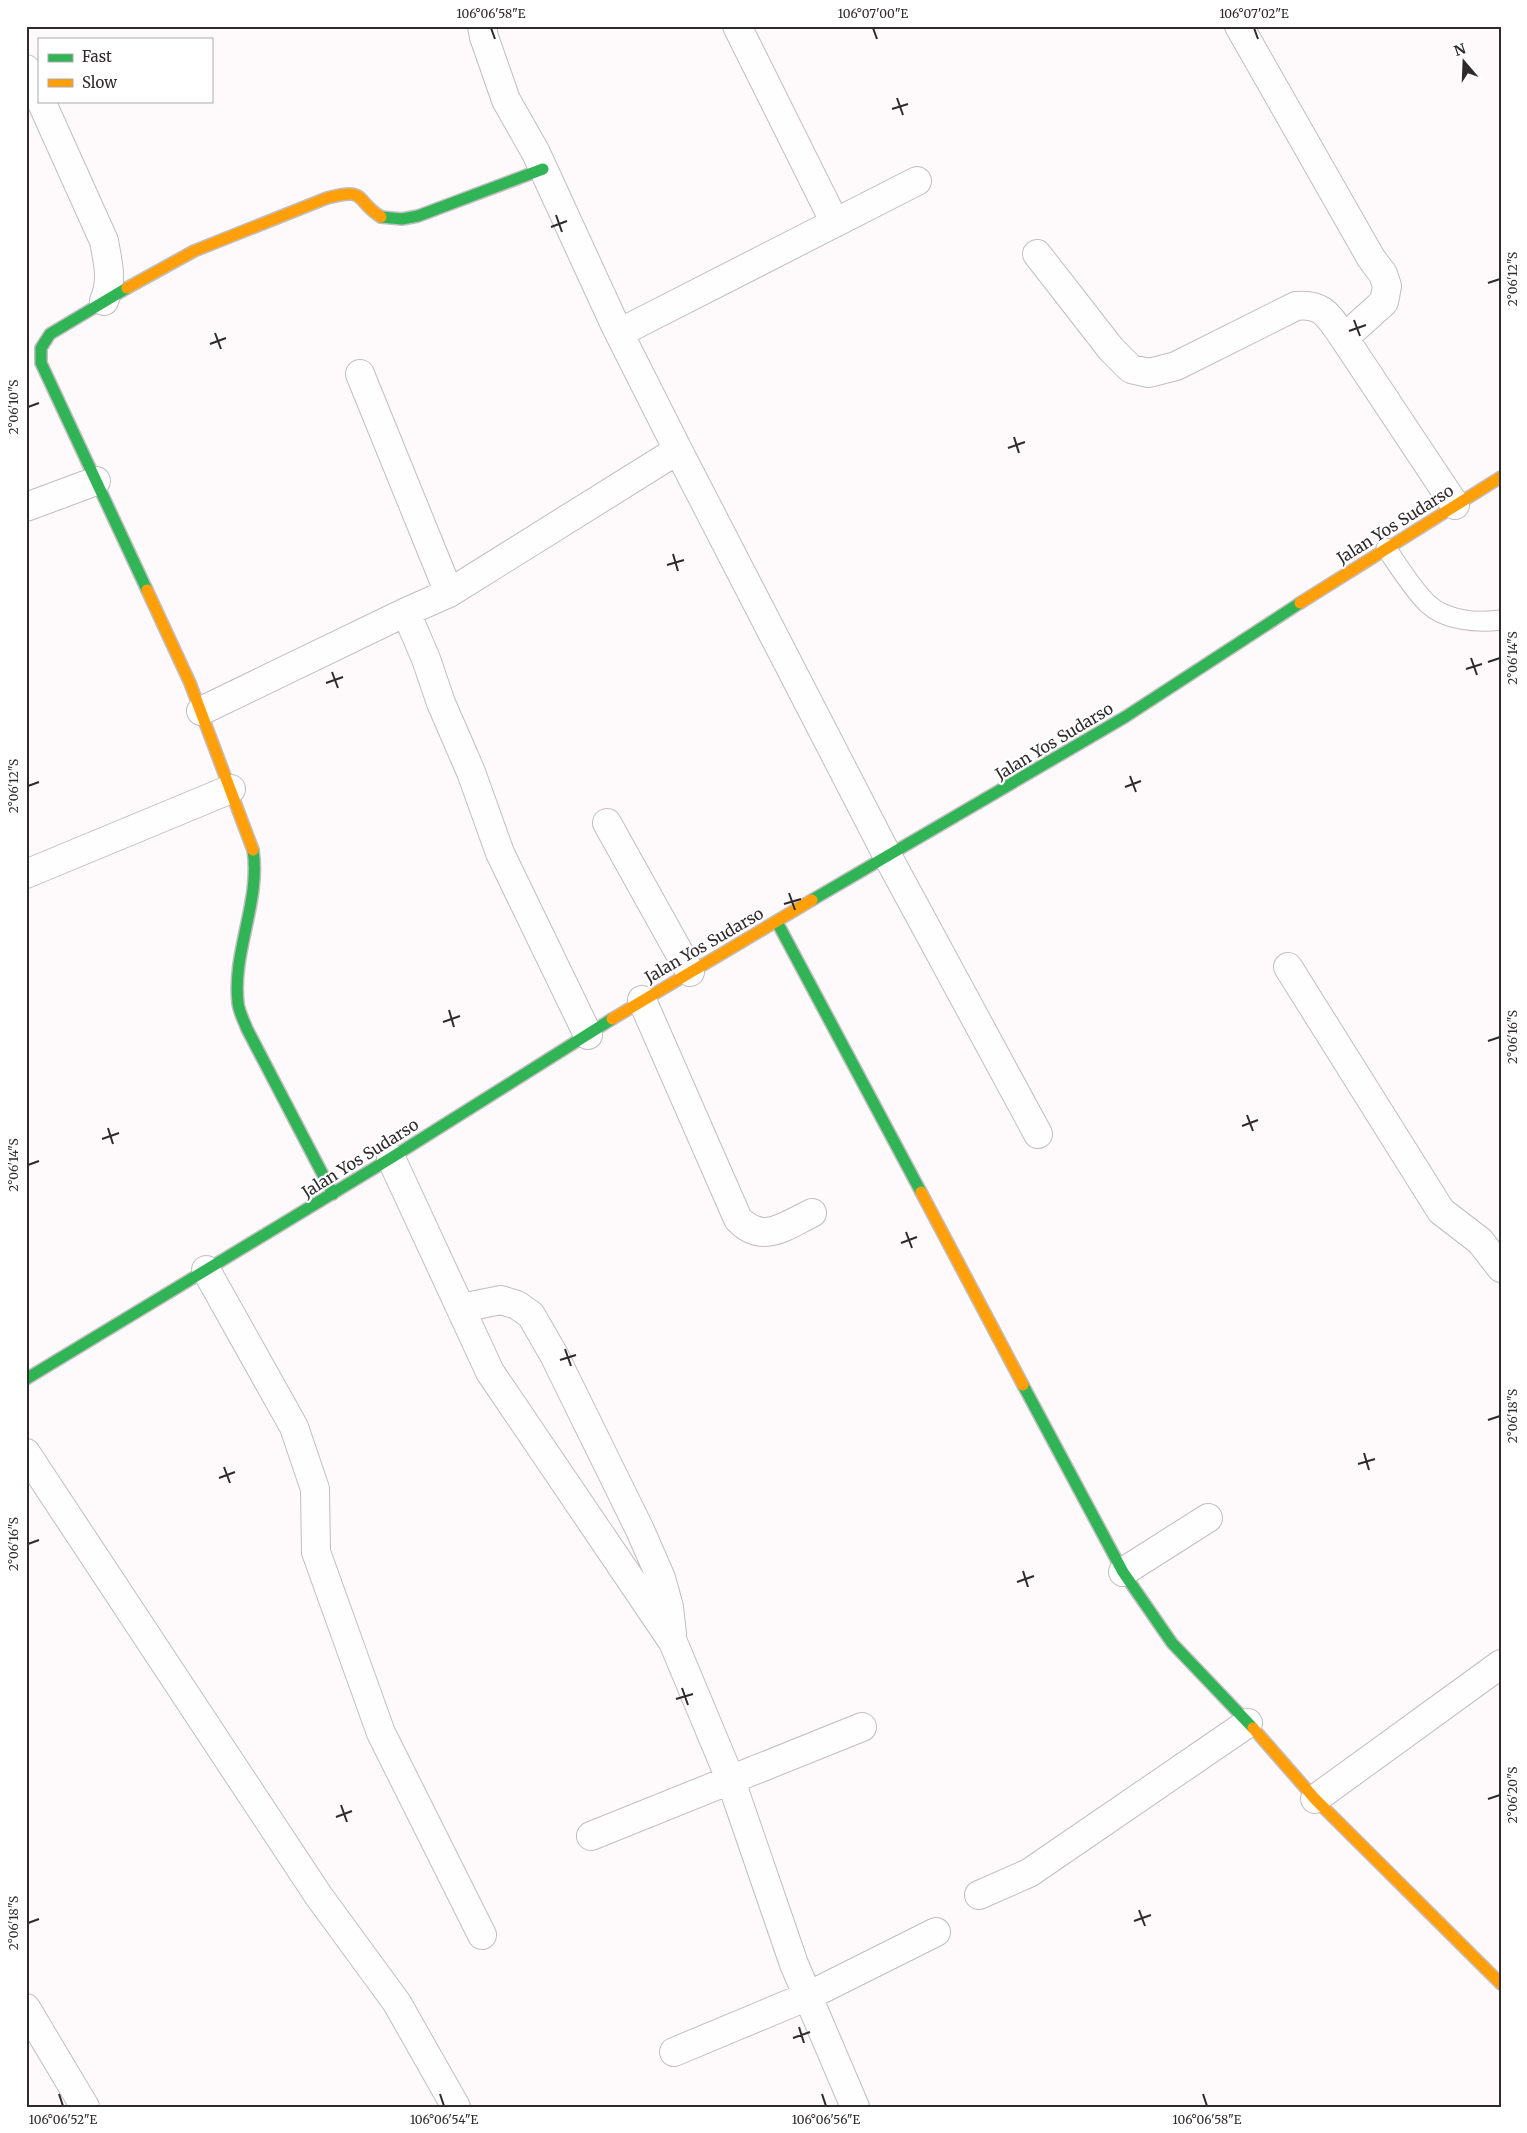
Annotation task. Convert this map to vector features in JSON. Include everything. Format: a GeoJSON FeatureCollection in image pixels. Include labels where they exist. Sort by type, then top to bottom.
{"type":"FeatureCollection","features":[{"type":"Feature","properties":{"kind":"main road"},"geometry":{"type":"LineString","coordinates":[[333,1194],[252,1038],[238,1005],[238,972],[256,869],[252,843],[190,682],[41,363],[41,348],[50,334],[104,301],[194,251],[327,198],[350,192],[357,193],[379,217],[402,219],[418,216],[543,169]]}},
{"type":"Feature","properties":{"kind":"main road","name":"Jalan Yos Sudarso"},"geometry":{"type":"LineString","coordinates":[[26,1379],[333,1194],[642,1000],[888,858],[1125,717],[1386,548],[1501,477]]}},
{"type":"Feature","properties":{"kind":"main road"},"geometry":{"type":"LineString","coordinates":[[777,922],[1123,1572],[1172,1643],[1248,1723],[1315,1799],[1501,1984]]}},
{"type":"Feature","properties":{"kind":"street"},"geometry":{"type":"LineString","coordinates":[[482,26],[506,100],[536,153],[619,333],[888,858],[1038,1134]]}},
{"type":"Feature","properties":{"kind":"street"},"geometry":{"type":"LineString","coordinates":[[737,26],[835,223]]}},
{"type":"Feature","properties":{"kind":"street"},"geometry":{"type":"LineString","coordinates":[[1240,26],[1371,258],[1382,274],[1387,286],[1384,302],[1344,338]]}},
{"type":"Feature","properties":{"kind":"street"},"geometry":{"type":"LineString","coordinates":[[26,69],[38,95]]}},
{"type":"Feature","properties":{"kind":"street"},"geometry":{"type":"LineString","coordinates":[[41,102],[104,242],[109,266],[110,286],[104,301]]}},
{"type":"Feature","properties":{"kind":"street"},"geometry":{"type":"LineString","coordinates":[[619,333],[917,181]]}},
{"type":"Feature","properties":{"kind":"street"},"geometry":{"type":"LineString","coordinates":[[1037,254],[1111,349],[1131,369],[1149,373],[1176,366],[1296,306],[1309,304],[1318,307],[1327,314],[1344,338],[1455,505]]}},
{"type":"Feature","properties":{"kind":"street"},"geometry":{"type":"LineString","coordinates":[[360,374],[449,593]]}},
{"type":"Feature","properties":{"kind":"street"},"geometry":{"type":"LineString","coordinates":[[201,711],[449,593],[678,450]]}},
{"type":"Feature","properties":{"kind":"street"},"geometry":{"type":"LineString","coordinates":[[26,507],[96,481]]}},
{"type":"Feature","properties":{"kind":"street"},"geometry":{"type":"LineString","coordinates":[[406,612],[426,659],[440,703],[471,772],[500,853],[588,1035]]}},
{"type":"Feature","properties":{"kind":"street"},"geometry":{"type":"LineString","coordinates":[[26,874],[231,789]]}},
{"type":"Feature","properties":{"kind":"street"},"geometry":{"type":"LineString","coordinates":[[607,823],[690,972]]}},
{"type":"Feature","properties":{"kind":"street"},"geometry":{"type":"LineString","coordinates":[[1288,967],[1441,1212],[1480,1241],[1501,1268]]}},
{"type":"Feature","properties":{"kind":"street"},"geometry":{"type":"LineString","coordinates":[[642,1000],[738,1219],[747,1228],[760,1233],[775,1231],[812,1213]]}},
{"type":"Feature","properties":{"kind":"street"},"geometry":{"type":"LineString","coordinates":[[391,1158],[461,1308],[475,1344],[490,1372],[673,1642],[731,1782],[794,1964],[855,2107]]}},
{"type":"Feature","properties":{"kind":"street"},"geometry":{"type":"LineString","coordinates":[[206,1270],[294,1427],[315,1489],[316,1552],[380,1733],[482,1935]]}},
{"type":"Feature","properties":{"kind":"street"},"geometry":{"type":"LineString","coordinates":[[461,1308],[501,1300],[517,1304],[531,1315],[554,1355],[662,1578],[669,1607],[673,1642]]}},
{"type":"Feature","properties":{"kind":"street"},"geometry":{"type":"LineString","coordinates":[[26,1453],[318,1896],[397,2003],[456,2107]]}},
{"type":"Feature","properties":{"kind":"street"},"geometry":{"type":"LineString","coordinates":[[1123,1572],[1208,1518]]}},
{"type":"Feature","properties":{"kind":"street"},"geometry":{"type":"LineString","coordinates":[[1315,1799],[1501,1664]]}},
{"type":"Feature","properties":{"kind":"street"},"geometry":{"type":"LineString","coordinates":[[979,1895],[1029,1873],[1248,1723]]}},
{"type":"Feature","properties":{"kind":"street"},"geometry":{"type":"LineString","coordinates":[[591,1836],[731,1782],[862,1727]]}},
{"type":"Feature","properties":{"kind":"street"},"geometry":{"type":"LineString","coordinates":[[674,2052],[808,1996],[936,1932]]}},
{"type":"Feature","properties":{"kind":"street"},"geometry":{"type":"LineString","coordinates":[[26,2008],[85,2107]]}},
{"type":"Feature","properties":{"kind":"lane"},"geometry":{"type":"LineString","coordinates":[[1386,548],[1428,604],[1452,618],[1490,622],[1501,620]]}},
{"type":"Feature","properties":{"kind":"traffic: fast"},"geometry":{"type":"LineString","coordinates":[[381,217],[402,219],[418,216],[543,169]]}},
{"type":"Feature","properties":{"kind":"traffic: fast"},"geometry":{"type":"LineString","coordinates":[[127,288],[50,334],[41,348],[41,363],[147,590]]}},
{"type":"Feature","properties":{"kind":"traffic: fast"},"geometry":{"type":"LineString","coordinates":[[812,900],[1125,717],[1300,603]]}},
{"type":"Feature","properties":{"kind":"traffic: fast"},"geometry":{"type":"LineString","coordinates":[[253,850],[253,888],[237,984],[240,1013],[333,1194]]}},
{"type":"Feature","properties":{"kind":"traffic: fast"},"geometry":{"type":"LineString","coordinates":[[777,922],[921,1192]]}},
{"type":"Feature","properties":{"kind":"traffic: fast"},"geometry":{"type":"LineString","coordinates":[[26,1379],[391,1158],[612,1019]]}},
{"type":"Feature","properties":{"kind":"traffic: fast"},"geometry":{"type":"LineString","coordinates":[[1023,1385],[1123,1572],[1172,1643],[1253,1728]]}},
{"type":"Feature","properties":{"kind":"traffic: slow"},"geometry":{"type":"LineString","coordinates":[[127,288],[194,251],[327,198],[349,194],[355,195],[381,217]]}},
{"type":"Feature","properties":{"kind":"traffic: slow"},"geometry":{"type":"LineString","coordinates":[[1300,603],[1501,477]]}},
{"type":"Feature","properties":{"kind":"traffic: slow"},"geometry":{"type":"LineString","coordinates":[[147,590],[190,683],[253,850]]}},
{"type":"Feature","properties":{"kind":"traffic: slow"},"geometry":{"type":"LineString","coordinates":[[612,1019],[812,900]]}},
{"type":"Feature","properties":{"kind":"traffic: slow"},"geometry":{"type":"LineString","coordinates":[[921,1192],[1023,1385]]}},
{"type":"Feature","properties":{"kind":"traffic: slow"},"geometry":{"type":"LineString","coordinates":[[1253,1728],[1315,1799],[1501,1984]]}}]}
